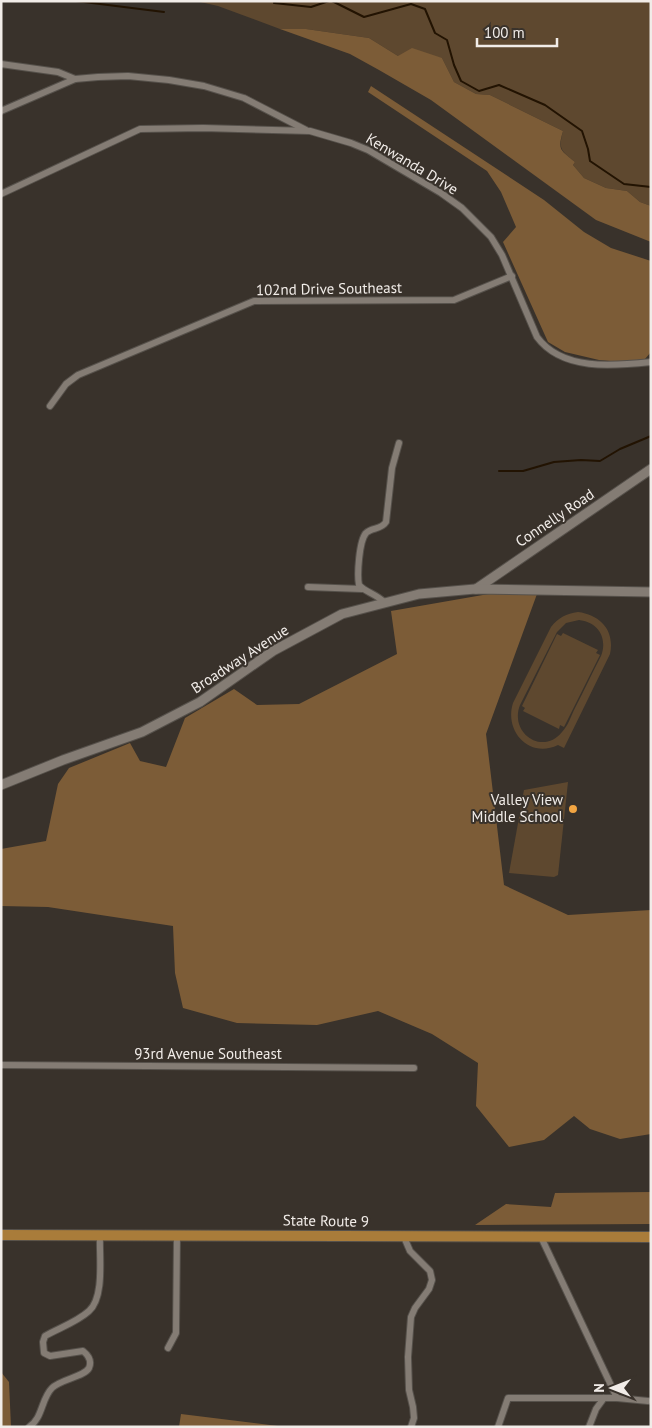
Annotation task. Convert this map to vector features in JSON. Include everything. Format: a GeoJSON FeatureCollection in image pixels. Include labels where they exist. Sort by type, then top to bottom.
{"type":"FeatureCollection","features":[{"type":"Feature","properties":{"kind":"main road","name":"State Route 9"},"geometry":{"type":"LineString","coordinates":[[1,1234],[651,1237]]}},
{"type":"Feature","properties":{"kind":"street"},"geometry":{"type":"LineString","coordinates":[[1,64],[58,72],[75,79]]}},
{"type":"Feature","properties":{"kind":"street"},"geometry":{"type":"LineString","coordinates":[[1,111],[75,79],[128,76],[204,86],[244,98],[310,131]]}},
{"type":"Feature","properties":{"kind":"street","name":"Kenwanda Drive"},"geometry":{"type":"LineString","coordinates":[[1,194],[140,130],[203,128],[310,131],[368,150],[441,193],[462,208],[491,237],[502,255],[537,337],[544,347],[567,359],[608,366],[651,362]]}},
{"type":"Feature","properties":{"kind":"street","name":"102nd Drive Southeast"},"geometry":{"type":"LineString","coordinates":[[50,406],[66,384],[78,375],[254,301],[454,300],[512,276]]}},
{"type":"Feature","properties":{"kind":"street"},"geometry":{"type":"LineString","coordinates":[[362,589],[358,582],[362,542],[367,532],[383,527],[386,522],[392,468],[399,443]]}},
{"type":"Feature","properties":{"kind":"street","name":"Connelly Road"},"geometry":{"type":"LineString","coordinates":[[476,589],[651,469]]}},
{"type":"Feature","properties":{"kind":"street"},"geometry":{"type":"LineString","coordinates":[[308,587],[362,589],[375,594],[384,602]]}},
{"type":"Feature","properties":{"kind":"street","name":"Broadway Avenue"},"geometry":{"type":"LineString","coordinates":[[1,785],[63,760],[142,732],[200,702],[273,651],[342,614],[419,594],[476,589],[651,592]]}},
{"type":"Feature","properties":{"kind":"street","name":"93rd Avenue Southeast"},"geometry":{"type":"LineString","coordinates":[[1,1065],[414,1068]]}},
{"type":"Feature","properties":{"kind":"street"},"geometry":{"type":"LineString","coordinates":[[29,1427],[38,1419],[53,1387],[86,1372],[90,1367],[90,1360],[83,1351],[50,1356],[44,1352],[43,1342],[45,1336],[91,1309],[97,1298],[100,1282],[100,1235]]}},
{"type":"Feature","properties":{"kind":"street"},"geometry":{"type":"LineString","coordinates":[[168,1348],[176,1333],[177,1235]]}},
{"type":"Feature","properties":{"kind":"street"},"geometry":{"type":"LineString","coordinates":[[404,1237],[410,1251],[430,1271],[432,1280],[429,1289],[415,1308],[411,1317],[408,1357],[409,1390],[414,1418],[411,1427]]}},
{"type":"Feature","properties":{"kind":"street"},"geometry":{"type":"LineString","coordinates":[[541,1237],[617,1398]]}},
{"type":"Feature","properties":{"kind":"street"},"geometry":{"type":"LineString","coordinates":[[498,1427],[508,1398],[617,1398],[648,1401]]}},
{"type":"Feature","properties":{"kind":"street"},"geometry":{"type":"LineString","coordinates":[[589,1427],[596,1409],[604,1398]]}},
{"type":"Feature","properties":{"kind":"shaded area"},"geometry":{"type":"Polygon","coordinates":[[[196,1],[651,1],[651,206],[640,202],[627,191],[606,188],[584,178],[573,165],[575,162],[562,149],[563,131],[490,95],[476,94],[454,82],[442,58],[398,56],[369,38],[306,29],[280,29],[218,6],[196,1]]]}},
{"type":"Feature","properties":{"kind":"shaded area"},"geometry":{"type":"Polygon","coordinates":[[[280,29],[306,29],[369,38],[398,56],[412,48],[442,58],[454,82],[476,94],[490,95],[563,131],[560,146],[566,155],[575,162],[573,165],[584,178],[606,188],[627,191],[640,202],[651,206],[651,242],[596,220],[431,100],[379,70],[350,54],[280,29]]]}},
{"type":"Feature","properties":{"kind":"shaded area"},"geometry":{"type":"Polygon","coordinates":[[[371,86],[544,200],[584,232],[611,248],[651,261],[651,352],[645,359],[622,362],[599,360],[565,352],[548,342],[503,242],[516,227],[501,192],[487,171],[368,92],[371,86]]]}},
{"type":"Feature","properties":{"kind":"shaded area"},"geometry":{"type":"Polygon","coordinates":[[[511,590],[537,594],[486,734],[504,885],[568,915],[651,910],[651,1134],[620,1139],[590,1129],[574,1116],[544,1140],[509,1147],[476,1106],[478,1063],[432,1034],[378,1011],[317,1025],[237,1023],[183,1008],[175,973],[173,926],[48,907],[1,906],[1,849],[46,841],[58,784],[69,768],[130,743],[140,761],[166,767],[185,718],[234,689],[257,705],[299,704],[397,654],[391,611],[511,590]]]}},
{"type":"Feature","properties":{"kind":"shaded area"},"geometry":{"type":"Polygon","coordinates":[[[578,612],[600,621],[608,631],[611,646],[610,654],[564,748],[558,745],[537,748],[521,740],[516,732],[512,723],[513,703],[551,627],[560,618],[578,612]],[[579,620],[566,623],[557,632],[520,705],[519,724],[523,732],[530,738],[546,742],[554,739],[564,730],[601,656],[603,643],[600,632],[586,621],[579,620]]]}},
{"type":"Feature","properties":{"kind":"shaded area"},"geometry":{"type":"Polygon","coordinates":[[[563,633],[598,650],[596,653],[600,655],[564,727],[560,725],[559,729],[523,711],[525,708],[522,706],[557,634],[561,636],[563,633]]]}},
{"type":"Feature","properties":{"kind":"shaded area"},"geometry":{"type":"Polygon","coordinates":[[[568,782],[558,875],[554,877],[509,873],[524,790],[568,782]]]}},
{"type":"Feature","properties":{"kind":"shaded area"},"geometry":{"type":"Polygon","coordinates":[[[651,1192],[651,1224],[475,1225],[506,1204],[551,1207],[555,1193],[651,1192]]]}},
{"type":"Feature","properties":{"kind":"shaded area"},"geometry":{"type":"Polygon","coordinates":[[[1,1372],[9,1382],[11,1427],[1,1427],[1,1372]]]}},
{"type":"Feature","properties":{"kind":"shaded area"},"geometry":{"type":"Polygon","coordinates":[[[181,1414],[286,1427],[179,1427],[181,1414]]]}},
{"type":"Feature","properties":{"kind":"waterway"},"geometry":{"type":"LineString","coordinates":[[76,1],[164,12]]}},
{"type":"Feature","properties":{"kind":"waterway"},"geometry":{"type":"LineString","coordinates":[[275,1],[274,3],[311,7],[329,1]]}},
{"type":"Feature","properties":{"kind":"waterway"},"geometry":{"type":"LineString","coordinates":[[332,1],[364,17],[411,4],[425,9],[435,33],[447,40],[461,81],[479,91],[499,85],[545,105],[582,131],[590,161],[624,184],[651,187]]}},
{"type":"Feature","properties":{"kind":"waterway"},"geometry":{"type":"LineString","coordinates":[[499,471],[523,471],[554,462],[600,461],[620,449],[651,436]]}},
{"type":"Feature","properties":{"kind":"place","name":"Valley View Middle School"},"geometry":{"type":"Point","coordinates":[573,809]}}]}
